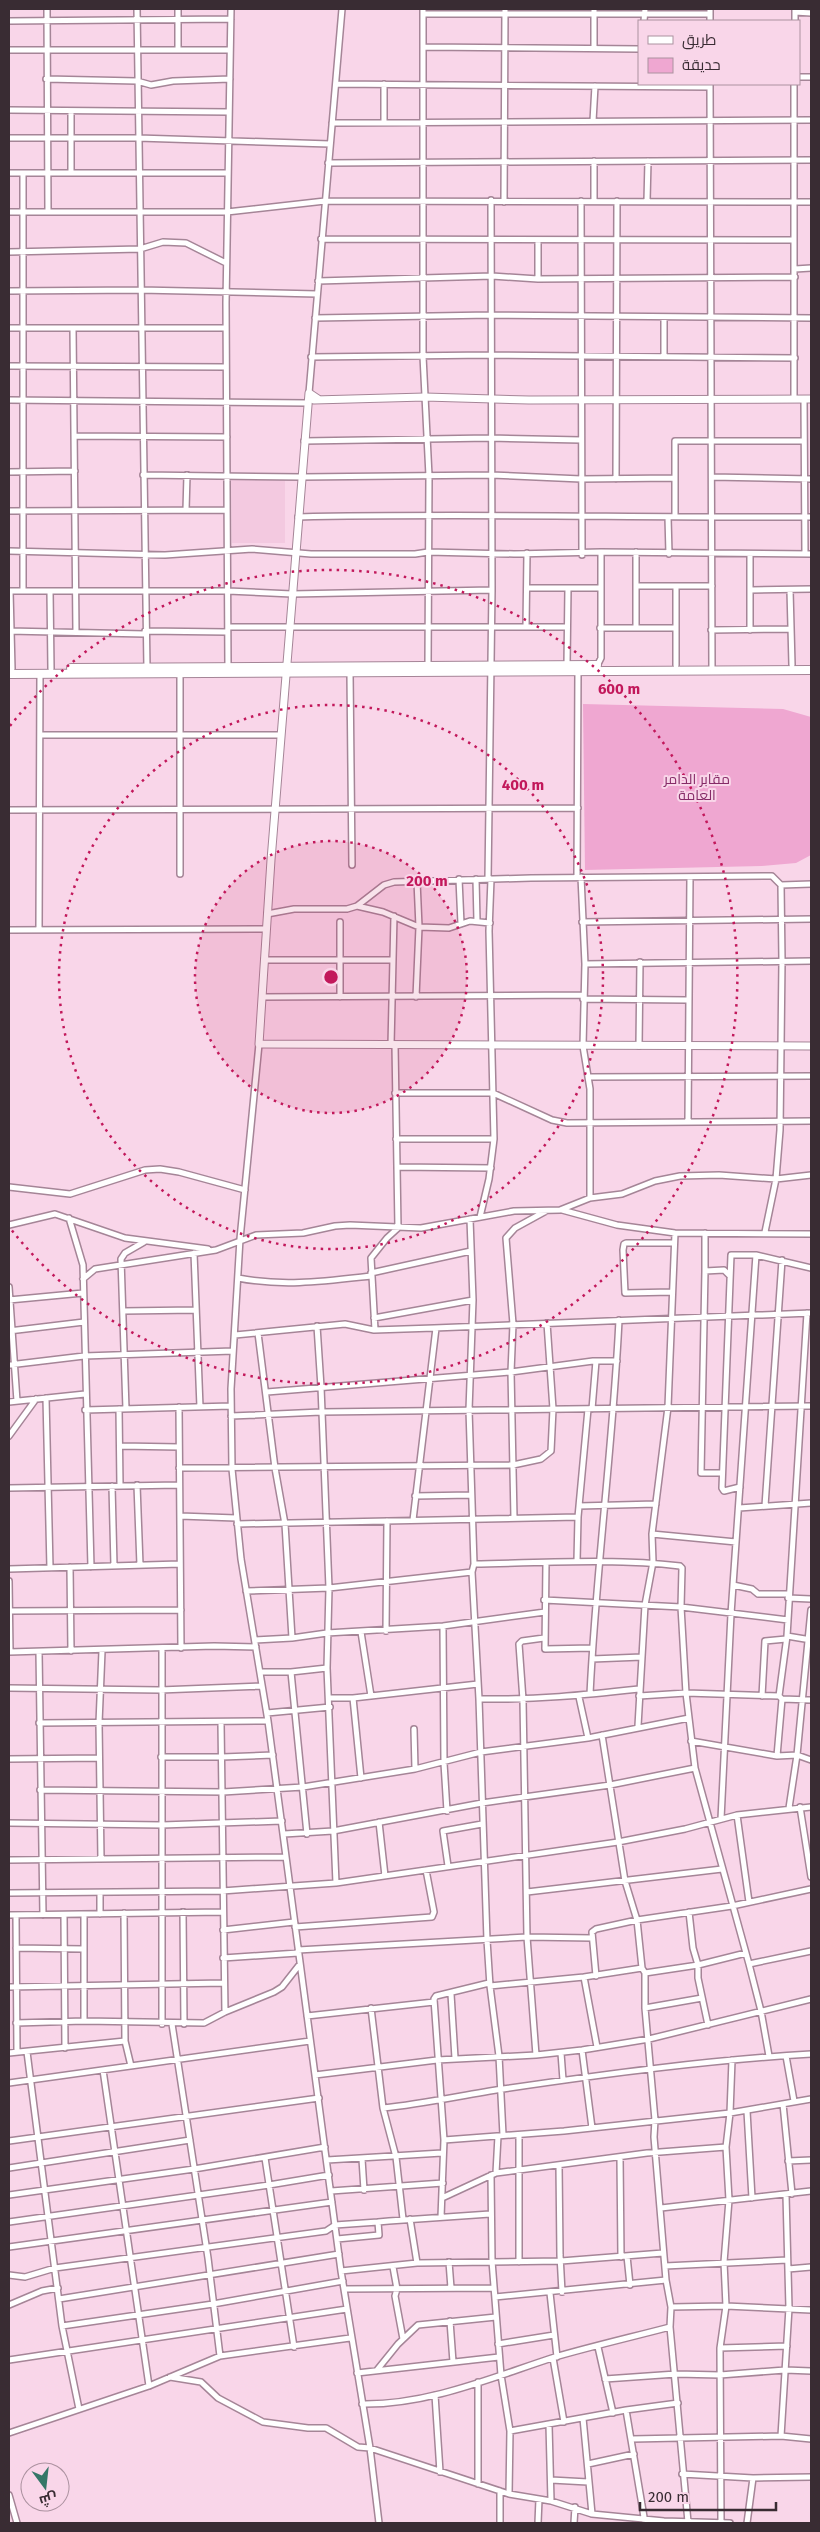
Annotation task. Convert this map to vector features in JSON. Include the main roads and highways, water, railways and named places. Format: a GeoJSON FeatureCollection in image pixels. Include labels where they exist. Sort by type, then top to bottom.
{"type":"FeatureCollection","features":[{"type":"Feature","properties":{"kind":"main road"},"geometry":{"type":"LineString","coordinates":[[10,671],[228,668],[350,673],[567,665],[596,668],[811,670]]}},
{"type":"Feature","properties":{"kind":"main road"},"geometry":{"type":"LineString","coordinates":[[10,671],[180,674],[428,666],[578,670],[676,665],[712,668],[811,665]]}},
{"type":"Feature","properties":{"kind":"park label","name":"مقابر الدامر العامة"},"geometry":{"type":"Point","coordinates":[697,788]}}]}
